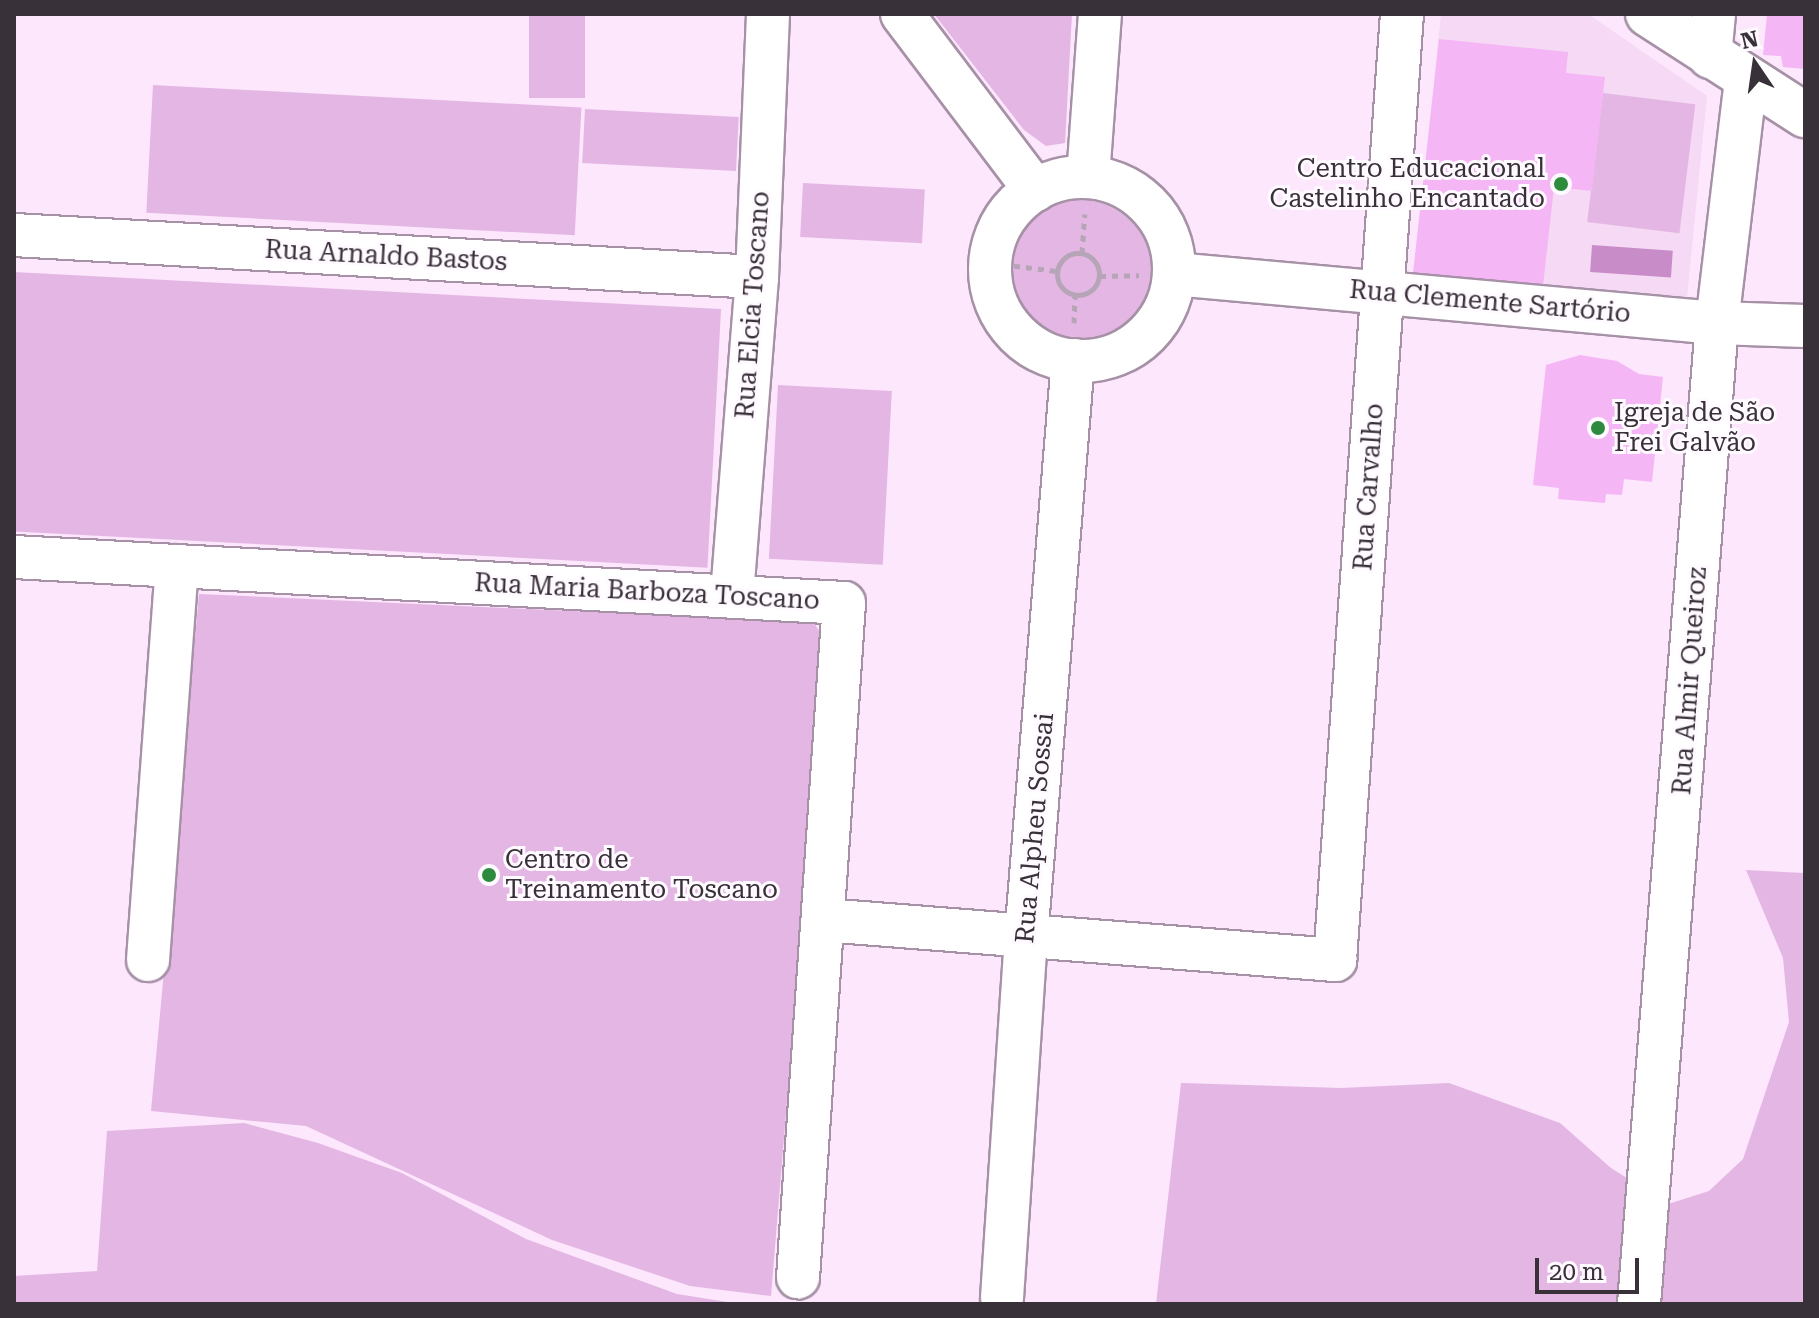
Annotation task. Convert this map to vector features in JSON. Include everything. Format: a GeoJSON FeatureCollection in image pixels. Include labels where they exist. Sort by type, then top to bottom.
{"type":"FeatureCollection","features":[{"type":"Feature","properties":{"kind":"street","name":"Rua Elcia Toscano"},"geometry":{"type":"LineString","coordinates":[[732,595],[757,277],[768,14]]}},
{"type":"Feature","properties":{"kind":"street"},"geometry":{"type":"LineString","coordinates":[[902,14],[1035,190]]}},
{"type":"Feature","properties":{"kind":"street"},"geometry":{"type":"LineString","coordinates":[[1088,177],[1100,14]]}},
{"type":"Feature","properties":{"kind":"street","name":"Rua Carvalho"},"geometry":{"type":"LineString","coordinates":[[1026,938],[1335,960],[1402,14]]}},
{"type":"Feature","properties":{"kind":"street"},"geometry":{"type":"LineString","coordinates":[[1648,14],[1805,115]]}},
{"type":"Feature","properties":{"kind":"street","name":"Rua Almir Queiroz"},"geometry":{"type":"LineString","coordinates":[[1641,1293],[1717,323],[1728,68],[1714,14]]}},
{"type":"Feature","properties":{"kind":"street"},"geometry":{"type":"LineString","coordinates":[[1070,177],[1088,177],[1112,182],[1134,192],[1152,208],[1165,227],[1173,250],[1174,274],[1162,314],[1150,331],[1115,355],[1073,360],[1053,356],[1019,336],[997,302],[990,263],[1004,221],[1035,190],[1070,177]]}},
{"type":"Feature","properties":{"kind":"street","name":"Rua Arnaldo Bastos"},"geometry":{"type":"LineString","coordinates":[[14,235],[757,277]]}},
{"type":"Feature","properties":{"kind":"street","name":"Rua Clemente Sartório"},"geometry":{"type":"LineString","coordinates":[[1174,274],[1717,323],[1805,326]]}},
{"type":"Feature","properties":{"kind":"street","name":"Rua Alpheu Sossai"},"geometry":{"type":"LineString","coordinates":[[1002,1298],[1026,938],[1073,360]]}},
{"type":"Feature","properties":{"kind":"street","name":"Rua Maria Barboza Toscano"},"geometry":{"type":"LineString","coordinates":[[14,557],[844,603],[798,1277]]}},
{"type":"Feature","properties":{"kind":"street"},"geometry":{"type":"LineString","coordinates":[[148,960],[177,566]]}},
{"type":"Feature","properties":{"kind":"street"},"geometry":{"type":"LineString","coordinates":[[824,920],[1026,938]]}},
{"type":"Feature","properties":{"kind":"path"},"geometry":{"type":"LineString","coordinates":[[1083,253],[1095,260],[1100,276],[1091,292],[1075,296],[1059,285],[1057,271],[1069,254],[1083,253]]}},
{"type":"Feature","properties":{"kind":"path"},"geometry":{"type":"LineString","coordinates":[[990,263],[1057,271]]}},
{"type":"Feature","properties":{"kind":"shaded area"},"geometry":{"type":"Polygon","coordinates":[[[529,14],[585,14],[585,98],[529,98],[529,14]]]}},
{"type":"Feature","properties":{"kind":"shaded area"},"geometry":{"type":"Polygon","coordinates":[[[934,14],[1072,14],[1065,143],[1046,146],[1024,130],[934,14]]]}},
{"type":"Feature","properties":{"kind":"shaded area","name":"Centro Educacional Castelinho Encantado"},"geometry":{"type":"Polygon","coordinates":[[[1441,14],[1588,14],[1707,96],[1687,297],[1414,273],[1441,14]]]}},
{"type":"Feature","properties":{"kind":"shaded area"},"geometry":{"type":"Polygon","coordinates":[[[153,85],[581,107],[575,235],[146,213],[153,85]]]}},
{"type":"Feature","properties":{"kind":"shaded area"},"geometry":{"type":"Polygon","coordinates":[[[1603,93],[1695,104],[1679,233],[1587,222],[1603,93]]]}},
{"type":"Feature","properties":{"kind":"shaded area"},"geometry":{"type":"Polygon","coordinates":[[[585,109],[739,117],[736,171],[582,163],[585,109]]]}},
{"type":"Feature","properties":{"kind":"shaded area"},"geometry":{"type":"Polygon","coordinates":[[[803,183],[925,189],[922,243],[800,237],[803,183]]]}},
{"type":"Feature","properties":{"kind":"shaded area"},"geometry":{"type":"Polygon","coordinates":[[[1077,199],[1106,204],[1131,221],[1148,246],[1153,275],[1148,304],[1131,329],[1106,346],[1077,351],[1048,346],[1023,329],[1006,304],[1001,275],[1006,246],[1023,221],[1048,204],[1077,199]]]}},
{"type":"Feature","properties":{"kind":"shaded area"},"geometry":{"type":"Polygon","coordinates":[[[1592,245],[1673,251],[1671,278],[1590,272],[1592,245]]]}},
{"type":"Feature","properties":{"kind":"shaded area"},"geometry":{"type":"Polygon","coordinates":[[[14,272],[721,309],[707,568],[14,531],[14,272]]]}},
{"type":"Feature","properties":{"kind":"shaded area"},"geometry":{"type":"Polygon","coordinates":[[[778,385],[892,391],[883,565],[769,559],[778,385]]]}},
{"type":"Feature","properties":{"kind":"shaded area","name":"Centro de Treinamento Toscano"},"geometry":{"type":"Polygon","coordinates":[[[199,594],[813,622],[825,639],[771,1296],[690,1286],[552,1240],[306,1126],[151,1111],[199,594]]]}},
{"type":"Feature","properties":{"kind":"shaded area"},"geometry":{"type":"Polygon","coordinates":[[[1746,870],[1805,873],[1805,1304],[1156,1304],[1181,1083],[1341,1088],[1449,1083],[1560,1123],[1611,1168],[1668,1204],[1709,1191],[1743,1159],[1789,1022],[1783,958],[1746,870]]]}},
{"type":"Feature","properties":{"kind":"shaded area"},"geometry":{"type":"Polygon","coordinates":[[[244,1123],[318,1143],[402,1173],[526,1239],[677,1294],[740,1304],[14,1304],[14,1276],[97,1271],[107,1131],[244,1123]]]}},
{"type":"Feature","properties":{"kind":"building"},"geometry":{"type":"Polygon","coordinates":[[[1767,14],[1805,14],[1805,69],[1783,67],[1781,56],[1763,55],[1767,14]]]}},
{"type":"Feature","properties":{"kind":"building"},"geometry":{"type":"Polygon","coordinates":[[[1439,39],[1568,52],[1566,73],[1605,77],[1592,191],[1554,187],[1543,286],[1413,273],[1439,39]]]}},
{"type":"Feature","properties":{"kind":"building","name":"Igreja de São Frei Galvão"},"geometry":{"type":"Polygon","coordinates":[[[1580,355],[1617,361],[1639,374],[1663,377],[1652,482],[1624,479],[1622,495],[1606,494],[1605,503],[1558,499],[1559,488],[1533,485],[1546,365],[1580,355]]]}},
{"type":"Feature","properties":{"kind":"place","name":"Centro Educacional Castelinho Encantado"},"geometry":{"type":"Point","coordinates":[1561,184]}},
{"type":"Feature","properties":{"kind":"place","name":"Igreja de São Frei Galvão"},"geometry":{"type":"Point","coordinates":[1598,428]}},
{"type":"Feature","properties":{"kind":"place","name":"Centro de Treinamento Toscano"},"geometry":{"type":"Point","coordinates":[489,875]}}]}
